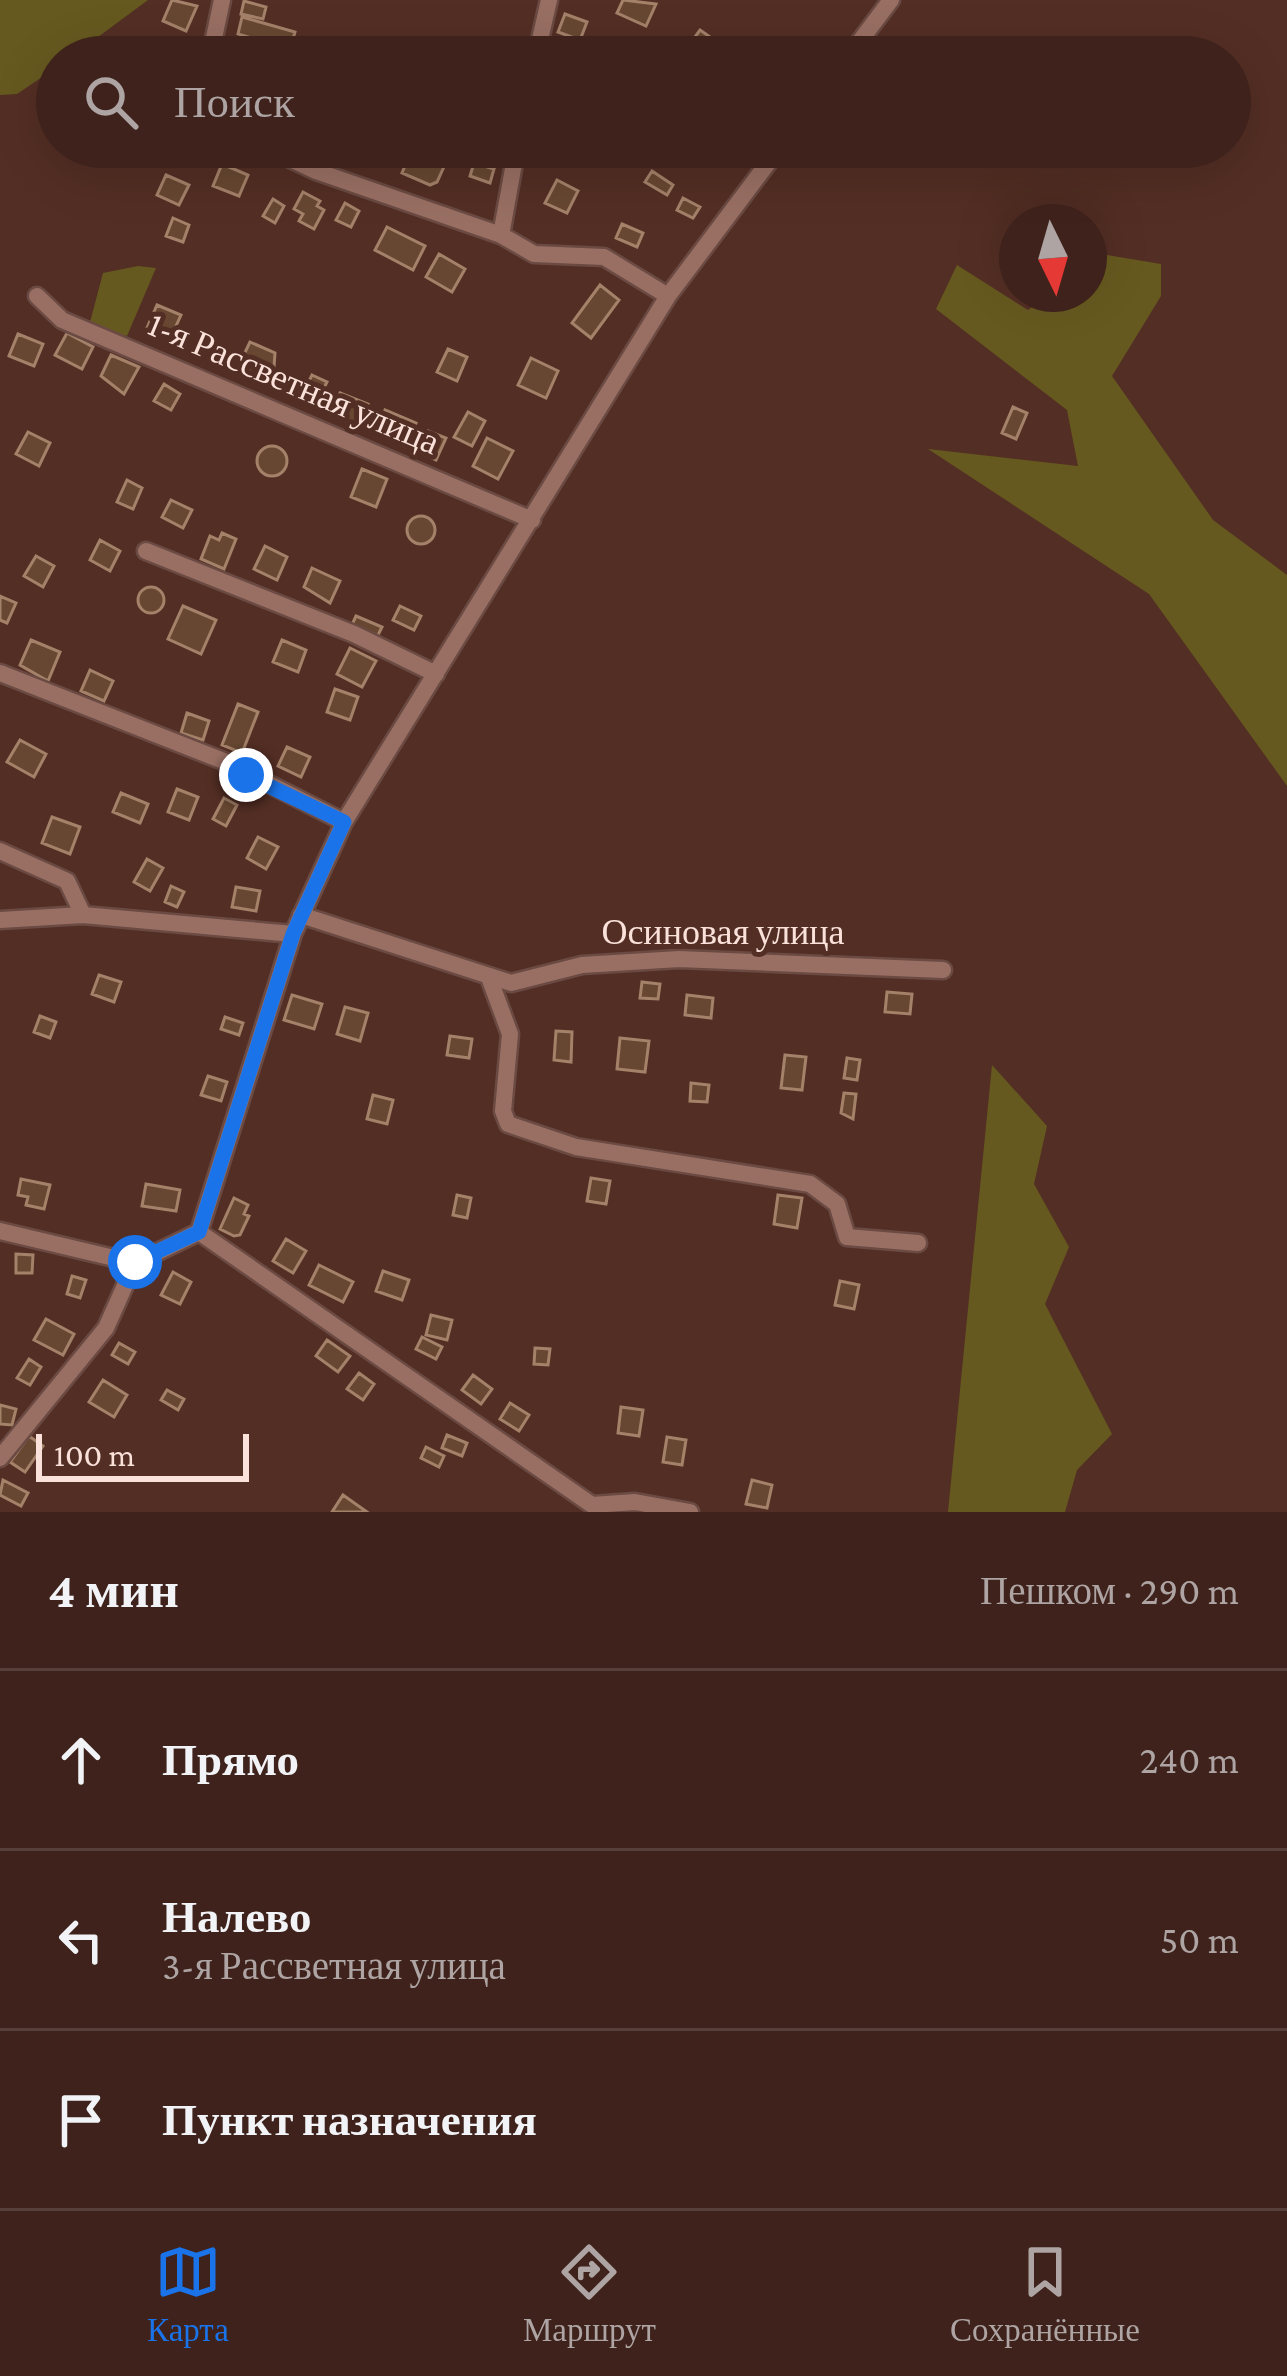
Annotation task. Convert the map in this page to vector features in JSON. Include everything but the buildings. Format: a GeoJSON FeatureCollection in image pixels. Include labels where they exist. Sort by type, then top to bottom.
{"type":"FeatureCollection","features":[{"type":"Feature","properties":{"kind":"street"},"geometry":{"type":"LineString","coordinates":[[214,36],[222,0]]}},
{"type":"Feature","properties":{"kind":"street"},"geometry":{"type":"LineString","coordinates":[[541,36],[549,0]]}},
{"type":"Feature","properties":{"kind":"street"},"geometry":{"type":"LineString","coordinates":[[864,36],[891,0]]}},
{"type":"Feature","properties":{"kind":"street"},"geometry":{"type":"LineString","coordinates":[[310,168],[500,236],[534,254],[604,257],[668,296]]}},
{"type":"Feature","properties":{"kind":"street"},"geometry":{"type":"LineString","coordinates":[[500,236],[513,168]]}},
{"type":"Feature","properties":{"kind":"street"},"geometry":{"type":"LineString","coordinates":[[0,1231],[135,1262],[199,1232],[293,934],[344,822],[668,296],[764,168]]}},
{"type":"Feature","properties":{"kind":"street","name":"1-я Рассветная улица"},"geometry":{"type":"LineString","coordinates":[[37,296],[62,320],[532,520]]}},
{"type":"Feature","properties":{"kind":"street"},"geometry":{"type":"LineString","coordinates":[[146,551],[354,634],[436,674]]}},
{"type":"Feature","properties":{"kind":"street"},"geometry":{"type":"LineString","coordinates":[[0,673],[226,762],[344,822]]}},
{"type":"Feature","properties":{"kind":"street"},"geometry":{"type":"LineString","coordinates":[[0,851],[67,881],[83,915]]}},
{"type":"Feature","properties":{"kind":"street"},"geometry":{"type":"LineString","coordinates":[[0,920],[83,915],[293,934]]}},
{"type":"Feature","properties":{"kind":"street"},"geometry":{"type":"LineString","coordinates":[[301,915],[440,958],[490,980],[510,1034],[503,1112],[508,1124],[577,1147],[809,1184],[837,1204],[847,1237],[918,1243]]}},
{"type":"Feature","properties":{"kind":"street","name":"Осиновая улица"},"geometry":{"type":"LineString","coordinates":[[490,980],[511,983],[582,964],[679,959],[943,970]]}},
{"type":"Feature","properties":{"kind":"street"},"geometry":{"type":"LineString","coordinates":[[199,1232],[593,1509],[635,1502],[690,1512]]}},
{"type":"Feature","properties":{"kind":"street"},"geometry":{"type":"LineString","coordinates":[[0,1458],[106,1328],[135,1262]]}},
{"type":"Feature","properties":{"kind":"shaded area"},"geometry":{"type":"Polygon","coordinates":[[[0,0],[148,0],[99,36],[36,36],[36,81],[17,94],[0,95],[0,0]]]}},
{"type":"Feature","properties":{"kind":"shaded area"},"geometry":{"type":"Polygon","coordinates":[[[1107,255],[1161,264],[1161,296],[1112,376],[1213,520],[1287,575],[1287,786],[1149,594],[928,449],[1078,466],[1067,410],[936,309],[957,265],[999,292],[999,312],[1107,312],[1107,255]]]}},
{"type":"Feature","properties":{"kind":"shaded area"},"geometry":{"type":"Polygon","coordinates":[[[138,266],[156,268],[127,336],[89,326],[103,273],[138,266]]]}},
{"type":"Feature","properties":{"kind":"shaded area"},"geometry":{"type":"Polygon","coordinates":[[[992,1065],[1047,1126],[1034,1184],[1069,1247],[1045,1304],[1112,1434],[1077,1470],[1065,1512],[948,1512],[992,1065]]]}},
{"type":"Feature","properties":{"kind":"route"},"geometry":{"type":"LineString","coordinates":[[135,1262],[199,1232],[216,1192],[293,934],[344,822],[246,775]]}}]}
